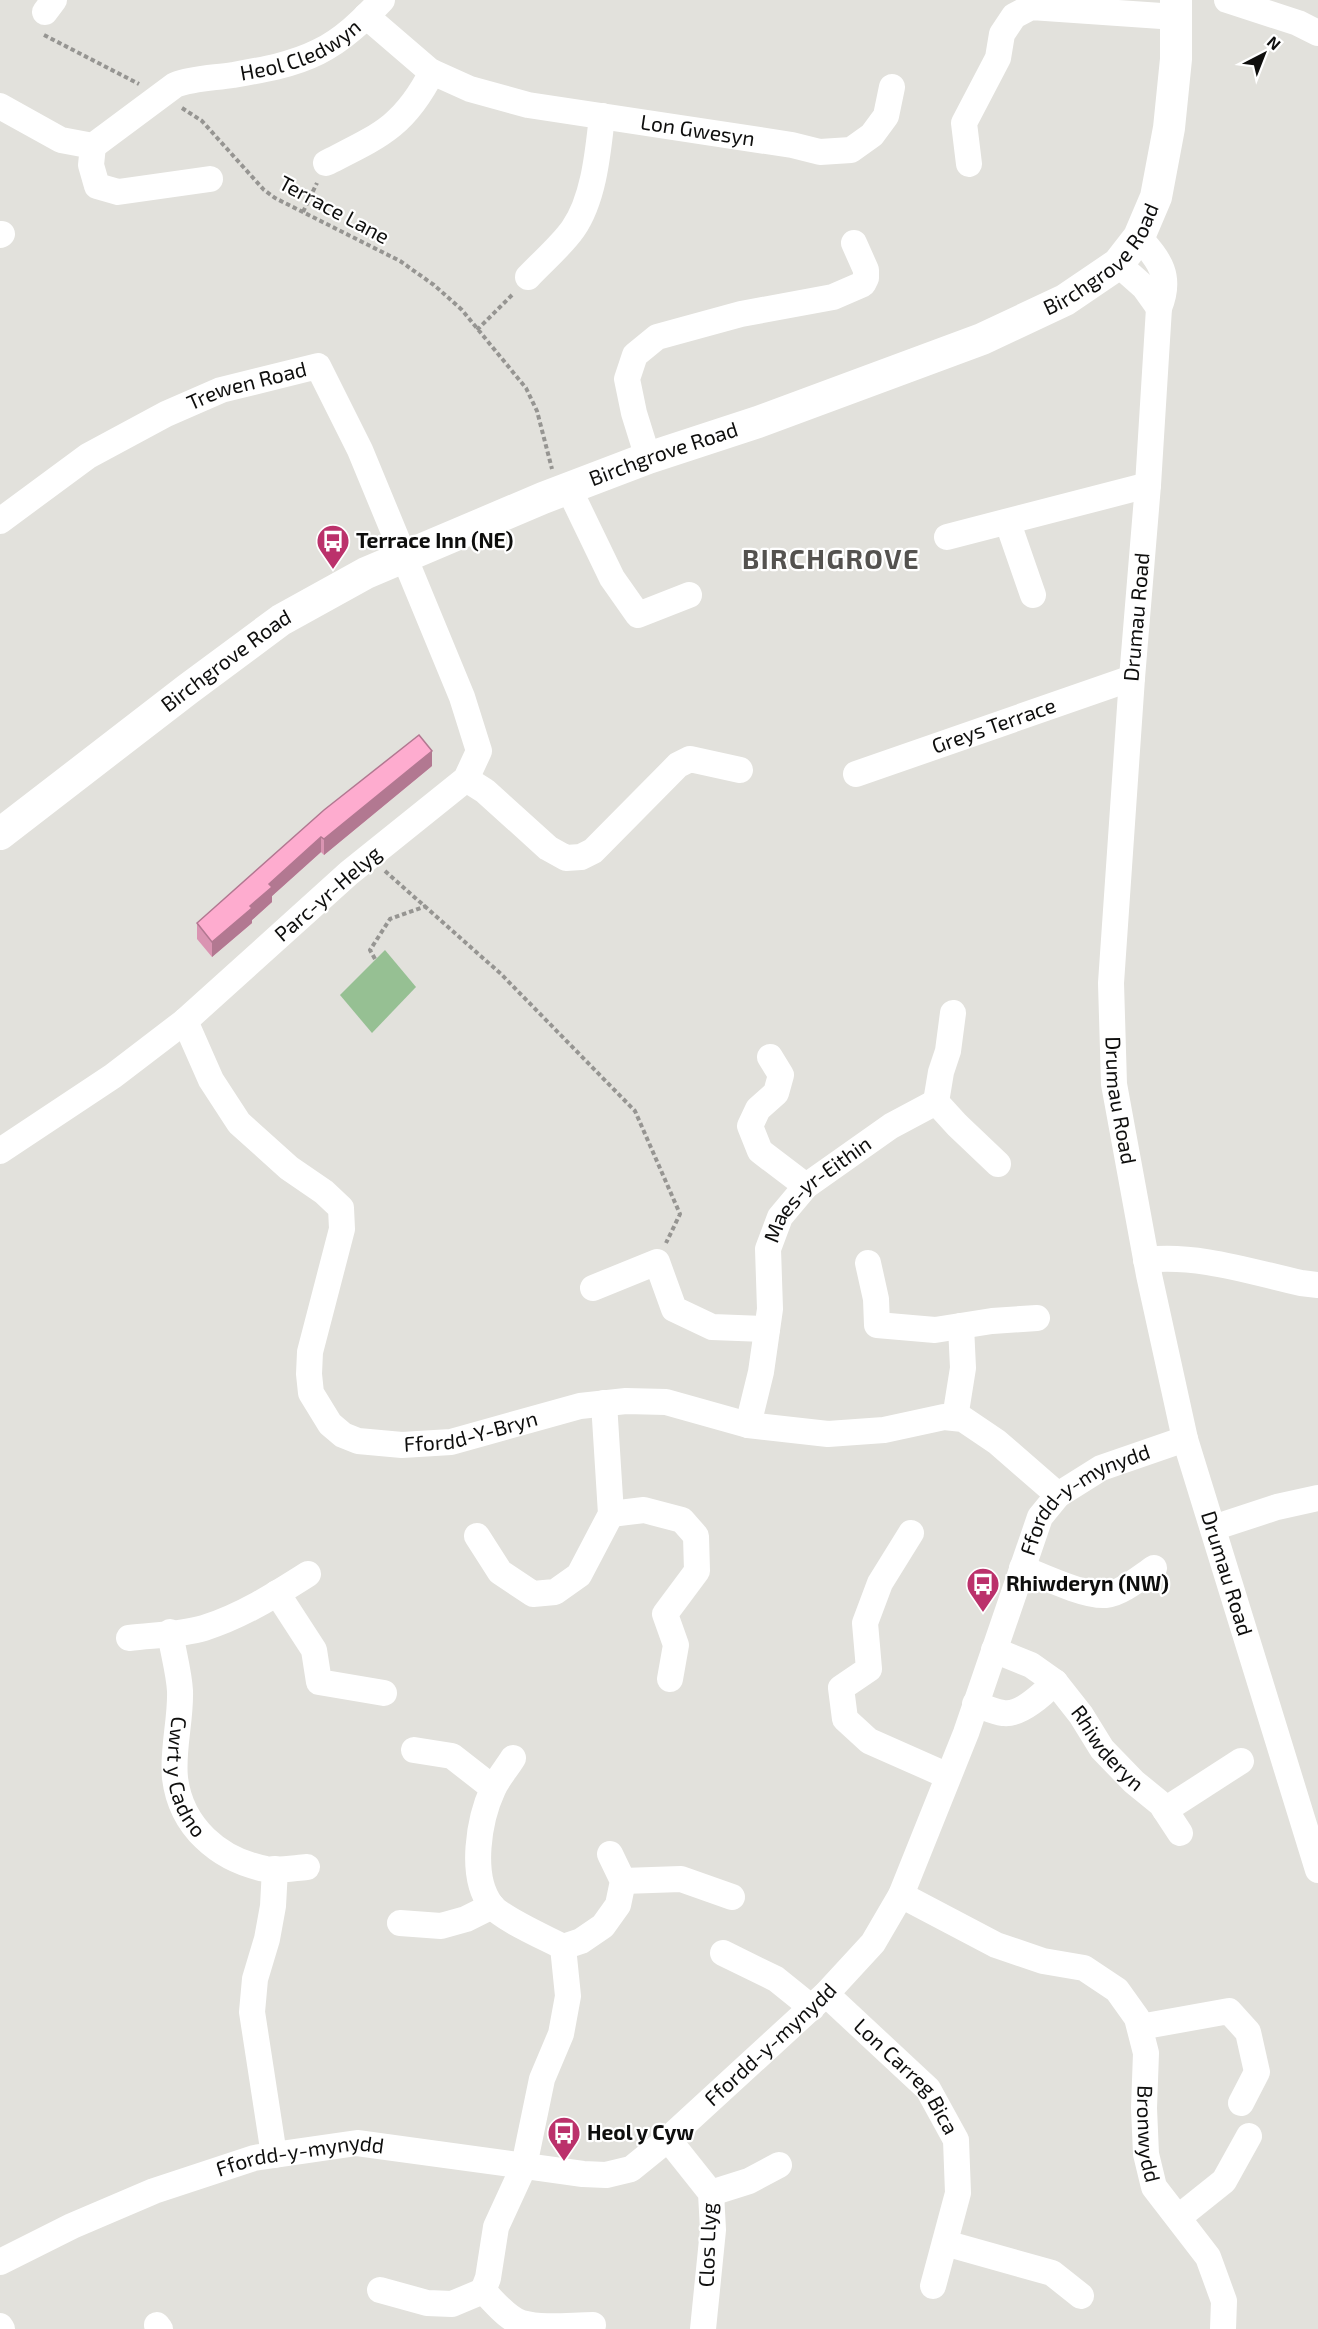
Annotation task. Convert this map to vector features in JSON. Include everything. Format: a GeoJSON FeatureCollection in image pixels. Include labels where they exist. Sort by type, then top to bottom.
{"type":"FeatureCollection","features":[{"type":"Feature","properties":{"kind":"main road","name":"Birchgrove Road"},"geometry":{"type":"LineString","coordinates":[[0,834],[281,620],[366,573],[648,458],[758,422],[982,339],[1065,300],[1118,264],[1139,237],[1156,197],[1169,128],[1176,59],[1176,9]]}},
{"type":"Feature","properties":{"kind":"street"},"geometry":{"type":"LineString","coordinates":[[1227,0],[1298,23],[1318,33]]}},
{"type":"Feature","properties":{"kind":"street","name":"Heol Cledwyn"},"geometry":{"type":"LineString","coordinates":[[93,146],[175,85],[189,79],[207,79],[273,68],[318,52],[358,25],[374,8]]}},
{"type":"Feature","properties":{"kind":"street","name":"Lon Gwesyn"},"geometry":{"type":"LineString","coordinates":[[374,8],[393,41],[432,72],[470,89],[528,105],[820,152],[852,150],[872,135],[886,116],[892,87]]}},
{"type":"Feature","properties":{"kind":"street"},"geometry":{"type":"LineString","coordinates":[[969,164],[964,123],[998,58],[1002,34],[1014,15],[1031,8],[1176,9]]}},
{"type":"Feature","properties":{"kind":"street"},"geometry":{"type":"LineString","coordinates":[[326,163],[382,135],[404,116],[424,88],[432,72]]}},
{"type":"Feature","properties":{"kind":"street"},"geometry":{"type":"LineString","coordinates":[[0,106],[61,140],[93,146],[91,165],[97,186],[118,192],[210,179]]}},
{"type":"Feature","properties":{"kind":"street"},"geometry":{"type":"LineString","coordinates":[[528,277],[574,228],[590,192],[598,153],[602,116]]}},
{"type":"Feature","properties":{"kind":"street","name":"Drumau Road"},"geometry":{"type":"LineString","coordinates":[[1139,237],[1157,258],[1165,277],[1163,298],[1159,309],[1111,983],[1114,1084],[1146,1260],[1185,1438],[1318,1870]]}},
{"type":"Feature","properties":{"kind":"street"},"geometry":{"type":"LineString","coordinates":[[648,458],[634,413],[627,379],[635,355],[657,337],[741,314],[833,297],[863,284],[866,270],[854,243]]}},
{"type":"Feature","properties":{"kind":"street"},"geometry":{"type":"LineString","coordinates":[[1118,264],[1144,287],[1159,309]]}},
{"type":"Feature","properties":{"kind":"street","name":"Trewen Road"},"geometry":{"type":"LineString","coordinates":[[0,521],[88,456],[166,414],[221,390],[318,366],[360,450],[404,558]]}},
{"type":"Feature","properties":{"kind":"street"},"geometry":{"type":"LineString","coordinates":[[947,537],[1148,485]]}},
{"type":"Feature","properties":{"kind":"street"},"geometry":{"type":"LineString","coordinates":[[563,491],[612,578],[638,615],[689,595]]}},
{"type":"Feature","properties":{"kind":"street"},"geometry":{"type":"LineString","coordinates":[[1008,523],[1033,595]]}},
{"type":"Feature","properties":{"kind":"street","name":"Parc-yr-Helyg"},"geometry":{"type":"LineString","coordinates":[[0,1151],[113,1076],[185,1021],[370,856],[466,779],[479,750],[462,697],[404,558]]}},
{"type":"Feature","properties":{"kind":"street","name":"Greys Terrace"},"geometry":{"type":"LineString","coordinates":[[855,774],[1132,678]]}},
{"type":"Feature","properties":{"kind":"street"},"geometry":{"type":"LineString","coordinates":[[466,779],[485,791],[548,848],[566,858],[581,857],[593,851],[678,765],[690,759],[740,770]]}},
{"type":"Feature","properties":{"kind":"street"},"geometry":{"type":"LineString","coordinates":[[953,1013],[948,1051],[941,1072],[936,1102],[998,1164]]}},
{"type":"Feature","properties":{"kind":"street","name":"Ffordd-Y-Bryn"},"geometry":{"type":"LineString","coordinates":[[185,1021],[211,1080],[239,1124],[289,1168],[324,1192],[341,1208],[342,1229],[310,1352],[309,1374],[311,1393],[330,1424],[350,1438],[377,1444],[451,1442],[579,1406],[626,1401],[666,1402],[748,1425],[828,1434],[884,1430],[928,1420],[955,1418],[963,1419],[982,1430],[1058,1495]]}},
{"type":"Feature","properties":{"kind":"street"},"geometry":{"type":"LineString","coordinates":[[770,1058],[781,1075],[776,1093],[758,1110],[750,1126],[760,1151],[806,1186]]}},
{"type":"Feature","properties":{"kind":"street","name":"Maes-yr-Eithin"},"geometry":{"type":"LineString","coordinates":[[748,1425],[761,1372],[770,1309],[768,1249],[780,1217],[806,1186],[891,1126],[936,1102]]}},
{"type":"Feature","properties":{"kind":"street"},"geometry":{"type":"LineString","coordinates":[[1146,1260],[1170,1257],[1189,1258],[1318,1285]]}},
{"type":"Feature","properties":{"kind":"street"},"geometry":{"type":"LineString","coordinates":[[593,1288],[657,1262],[675,1309],[712,1327],[767,1329]]}},
{"type":"Feature","properties":{"kind":"street"},"geometry":{"type":"LineString","coordinates":[[868,1263],[876,1299],[877,1325],[935,1330],[992,1321],[1037,1318]]}},
{"type":"Feature","properties":{"kind":"street"},"geometry":{"type":"LineString","coordinates":[[955,1418],[963,1368],[961,1326]]}},
{"type":"Feature","properties":{"kind":"street"},"geometry":{"type":"LineString","coordinates":[[477,1536],[500,1572],[533,1594],[555,1592],[579,1575],[611,1514],[604,1403]]}},
{"type":"Feature","properties":{"kind":"street","name":"Ffordd-y-mynydd"},"geometry":{"type":"LineString","coordinates":[[0,2262],[72,2226],[154,2191],[254,2158],[274,2155],[357,2144],[606,2175],[631,2169],[669,2139],[819,2001],[873,1943],[901,1895],[948,1776],[1040,1517],[1058,1495],[1101,1468],[1185,1438]]}},
{"type":"Feature","properties":{"kind":"street"},"geometry":{"type":"LineString","coordinates":[[1213,1528],[1277,1506],[1318,1498]]}},
{"type":"Feature","properties":{"kind":"street"},"geometry":{"type":"LineString","coordinates":[[611,1514],[644,1510],[682,1520],[696,1536],[697,1571],[665,1614],[676,1645],[670,1679]]}},
{"type":"Feature","properties":{"kind":"street"},"geometry":{"type":"LineString","coordinates":[[911,1533],[880,1583],[865,1623],[868,1669],[841,1688],[845,1719],[868,1742],[948,1776]]}},
{"type":"Feature","properties":{"kind":"street"},"geometry":{"type":"LineString","coordinates":[[1022,1568],[1081,1590],[1107,1596],[1128,1587],[1154,1568]]}},
{"type":"Feature","properties":{"kind":"street"},"geometry":{"type":"LineString","coordinates":[[129,1638],[202,1628],[235,1616],[308,1574]]}},
{"type":"Feature","properties":{"kind":"street"},"geometry":{"type":"LineString","coordinates":[[278,1593],[314,1650],[319,1682],[384,1693]]}},
{"type":"Feature","properties":{"kind":"street","name":"Cwrt y Cadno"},"geometry":{"type":"LineString","coordinates":[[170,1632],[180,1690],[175,1776],[179,1802],[193,1826],[214,1848],[242,1863],[275,1869],[307,1867]]}},
{"type":"Feature","properties":{"kind":"street","name":"Rhiwderyn"},"geometry":{"type":"LineString","coordinates":[[994,1650],[1030,1665],[1055,1682],[1081,1715],[1102,1749],[1166,1810],[1180,1833]]}},
{"type":"Feature","properties":{"kind":"street"},"geometry":{"type":"LineString","coordinates":[[975,1704],[1005,1714],[1025,1707],[1055,1682]]}},
{"type":"Feature","properties":{"kind":"street"},"geometry":{"type":"LineString","coordinates":[[414,1750],[452,1756],[493,1788]]}},
{"type":"Feature","properties":{"kind":"street"},"geometry":{"type":"LineString","coordinates":[[513,1758],[493,1788],[482,1824],[477,1852],[483,1888],[492,1906],[522,1927],[563,1947],[581,1941],[603,1926],[618,1905],[623,1881],[610,1854]]}},
{"type":"Feature","properties":{"kind":"street"},"geometry":{"type":"LineString","coordinates":[[1166,1810],[1241,1761]]}},
{"type":"Feature","properties":{"kind":"street"},"geometry":{"type":"LineString","coordinates":[[274,2155],[252,2012],[255,1979],[267,1939],[273,1906],[275,1869]]}},
{"type":"Feature","properties":{"kind":"street"},"geometry":{"type":"LineString","coordinates":[[623,1881],[681,1879],[732,1897]]}},
{"type":"Feature","properties":{"kind":"street","name":"Bronwydd"},"geometry":{"type":"LineString","coordinates":[[901,1895],[996,1945],[1043,1961],[1084,1968],[1117,1990],[1137,2018],[1146,2053],[1144,2108],[1146,2154],[1154,2187],[1208,2257],[1224,2301],[1223,2329]]}},
{"type":"Feature","properties":{"kind":"street"},"geometry":{"type":"LineString","coordinates":[[400,1923],[441,1926],[466,1919],[492,1906]]}},
{"type":"Feature","properties":{"kind":"street"},"geometry":{"type":"LineString","coordinates":[[380,2290],[427,2303],[452,2304],[483,2291],[488,2278],[496,2227],[524,2166],[542,2079],[561,2034],[568,1996],[563,1947]]}},
{"type":"Feature","properties":{"kind":"street","name":"Lon Carreg Bica"},"geometry":{"type":"LineString","coordinates":[[723,1953],[819,2001],[928,2089],[956,2140],[958,2193],[933,2286]]}},
{"type":"Feature","properties":{"kind":"street"},"geometry":{"type":"LineString","coordinates":[[1140,2027],[1229,2011],[1248,2032],[1257,2072],[1241,2103]]}},
{"type":"Feature","properties":{"kind":"street"},"geometry":{"type":"LineString","coordinates":[[1179,2217],[1224,2181],[1249,2136]]}},
{"type":"Feature","properties":{"kind":"street","name":"Clos Llyg"},"geometry":{"type":"LineString","coordinates":[[669,2139],[711,2193],[713,2230],[703,2329]]}},
{"type":"Feature","properties":{"kind":"street"},"geometry":{"type":"LineString","coordinates":[[711,2193],[749,2181],[779,2165]]}},
{"type":"Feature","properties":{"kind":"street"},"geometry":{"type":"LineString","coordinates":[[945,2243],[1052,2273],[1080,2296]]}},
{"type":"Feature","properties":{"kind":"street"},"geometry":{"type":"LineString","coordinates":[[483,2291],[521,2323],[549,2326],[593,2325]]}},
{"type":"Feature","properties":{"kind":"path","name":"Terrace Lane"},"geometry":{"type":"LineString","coordinates":[[49,6],[37,32],[160,95],[202,122],[264,190],[400,261],[434,285],[462,310],[526,388],[563,491]]}},
{"type":"Feature","properties":{"kind":"path"},"geometry":{"type":"LineString","coordinates":[[303,212],[326,163]]}},
{"type":"Feature","properties":{"kind":"path"},"geometry":{"type":"LineString","coordinates":[[477,330],[497,309],[527,284],[528,277]]}},
{"type":"Feature","properties":{"kind":"path"},"geometry":{"type":"LineString","coordinates":[[370,856],[501,974],[635,1111],[680,1214],[657,1262]]}},
{"type":"Feature","properties":{"kind":"path"},"geometry":{"type":"LineString","coordinates":[[375,959],[370,950],[390,919],[427,906]]}},
{"type":"Feature","properties":{"kind":"green space"},"geometry":{"type":"Polygon","coordinates":[[[385,950],[416,987],[372,1033],[340,995],[385,950]]]}},
{"type":"Feature","properties":{"kind":"building"},"geometry":{"type":"Polygon","coordinates":[[[419,735],[432,751],[324,839],[321,837],[269,884],[272,887],[250,906],[252,908],[212,942],[197,923],[324,810],[419,735]]]}},
{"type":"Feature","properties":{"kind":"place","name":"Terrace Inn (NE)"},"geometry":{"type":"Point","coordinates":[333,570]}},
{"type":"Feature","properties":{"kind":"place","name":"Rhiwderyn (NW)"},"geometry":{"type":"Point","coordinates":[983,1613]}},
{"type":"Feature","properties":{"kind":"place","name":"Heol y Cyw"},"geometry":{"type":"Point","coordinates":[564,2162]}},
{"type":"Feature","properties":{"kind":"district","name":"BIRCHGROVE"},"geometry":{"type":"Point","coordinates":[831,560]}}]}
